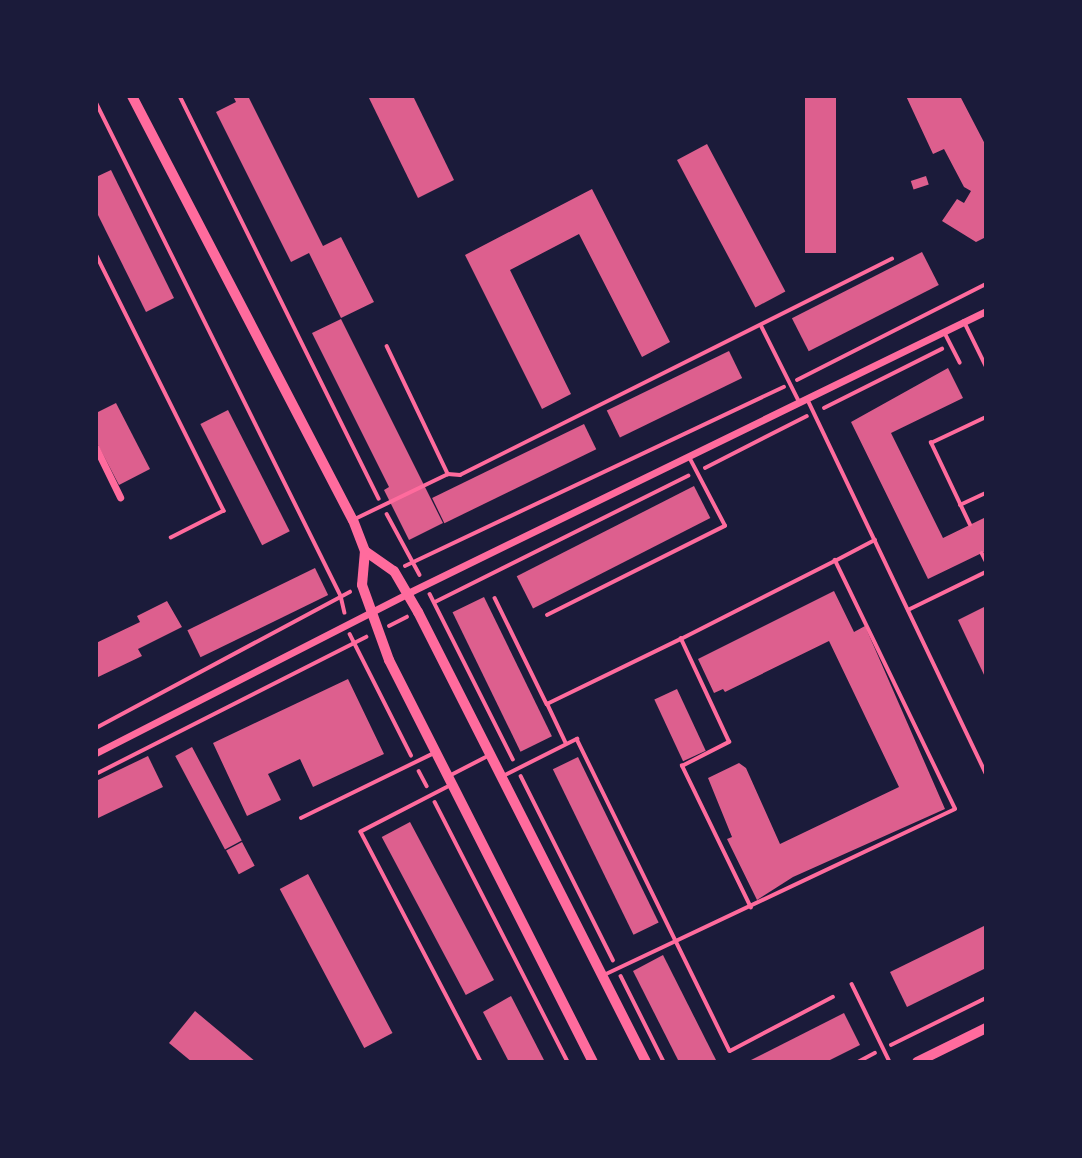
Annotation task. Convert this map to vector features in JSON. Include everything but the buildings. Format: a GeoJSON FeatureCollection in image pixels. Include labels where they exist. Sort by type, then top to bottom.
{"type":"FeatureCollection","features":[{"type":"Feature","properties":{"kind":"main road"},"geometry":{"type":"LineString","coordinates":[[132,96],[353,520],[365,551],[362,585],[377,632],[593,1062]]}},
{"type":"Feature","properties":{"kind":"main road"},"geometry":{"type":"LineString","coordinates":[[365,551],[394,571],[408,593],[646,1062]]}},
{"type":"Feature","properties":{"kind":"main road"},"geometry":{"type":"LineString","coordinates":[[917,1062],[986,1028]]}},
{"type":"Feature","properties":{"kind":"street"},"geometry":{"type":"LineString","coordinates":[[96,753],[408,593],[805,402],[986,311]]}},
{"type":"Feature","properties":{"kind":"street"},"geometry":{"type":"LineString","coordinates":[[96,448],[120,497]]}},
{"type":"Feature","properties":{"kind":"lane"},"geometry":{"type":"LineString","coordinates":[[96,254],[224,511],[172,538]]}},
{"type":"Feature","properties":{"kind":"lane"},"geometry":{"type":"LineString","coordinates":[[353,520],[448,474],[460,475],[892,259]]}},
{"type":"Feature","properties":{"kind":"lane"},"geometry":{"type":"LineString","coordinates":[[964,321],[986,366]]}},
{"type":"Feature","properties":{"kind":"lane"},"geometry":{"type":"LineString","coordinates":[[761,325],[791,384],[815,413],[986,773]]}},
{"type":"Feature","properties":{"kind":"lane"},"geometry":{"type":"LineString","coordinates":[[944,331],[960,362]]}},
{"type":"Feature","properties":{"kind":"lane"},"geometry":{"type":"LineString","coordinates":[[387,346],[448,474]]}},
{"type":"Feature","properties":{"kind":"lane"},"geometry":{"type":"LineString","coordinates":[[547,615],[725,526],[689,457]]}},
{"type":"Feature","properties":{"kind":"lane"},"geometry":{"type":"LineString","coordinates":[[547,704],[875,540]]}},
{"type":"Feature","properties":{"kind":"lane"},"geometry":{"type":"LineString","coordinates":[[602,975],[751,908],[955,809],[835,561]]}},
{"type":"Feature","properties":{"kind":"lane"},"geometry":{"type":"LineString","coordinates":[[908,610],[986,572]]}},
{"type":"Feature","properties":{"kind":"lane"},"geometry":{"type":"LineString","coordinates":[[495,598],[566,744]]}},
{"type":"Feature","properties":{"kind":"lane"},"geometry":{"type":"LineString","coordinates":[[681,639],[729,742],[681,766],[751,908]]}},
{"type":"Feature","properties":{"kind":"lane"},"geometry":{"type":"LineString","coordinates":[[501,777],[577,739],[730,1051],[834,997]]}},
{"type":"Feature","properties":{"kind":"lane"},"geometry":{"type":"LineString","coordinates":[[300,818],[435,752]]}},
{"type":"Feature","properties":{"kind":"lane"},"geometry":{"type":"LineString","coordinates":[[481,1062],[362,832],[490,755]]}},
{"type":"Feature","properties":{"kind":"lane"},"geometry":{"type":"LineString","coordinates":[[852,984],[890,1062]]}},
{"type":"Feature","properties":{"kind":"path"},"geometry":{"type":"LineString","coordinates":[[96,102],[341,596],[354,644],[568,1062]]}},
{"type":"Feature","properties":{"kind":"path"},"geometry":{"type":"LineString","coordinates":[[394,571],[791,384],[986,284]]}},
{"type":"Feature","properties":{"kind":"path"},"geometry":{"type":"LineString","coordinates":[[96,774],[951,344]]}},
{"type":"Feature","properties":{"kind":"path"},"geometry":{"type":"LineString","coordinates":[[970,525],[931,443],[986,417]]}},
{"type":"Feature","properties":{"kind":"path"},"geometry":{"type":"LineString","coordinates":[[960,505],[986,493]]}},
{"type":"Feature","properties":{"kind":"path"},"geometry":{"type":"LineString","coordinates":[[982,552],[986,561]]}},
{"type":"Feature","properties":{"kind":"path"},"geometry":{"type":"LineString","coordinates":[[96,728],[362,585]]}},
{"type":"Feature","properties":{"kind":"path"},"geometry":{"type":"LineString","coordinates":[[858,1062],[986,998]]}}]}
